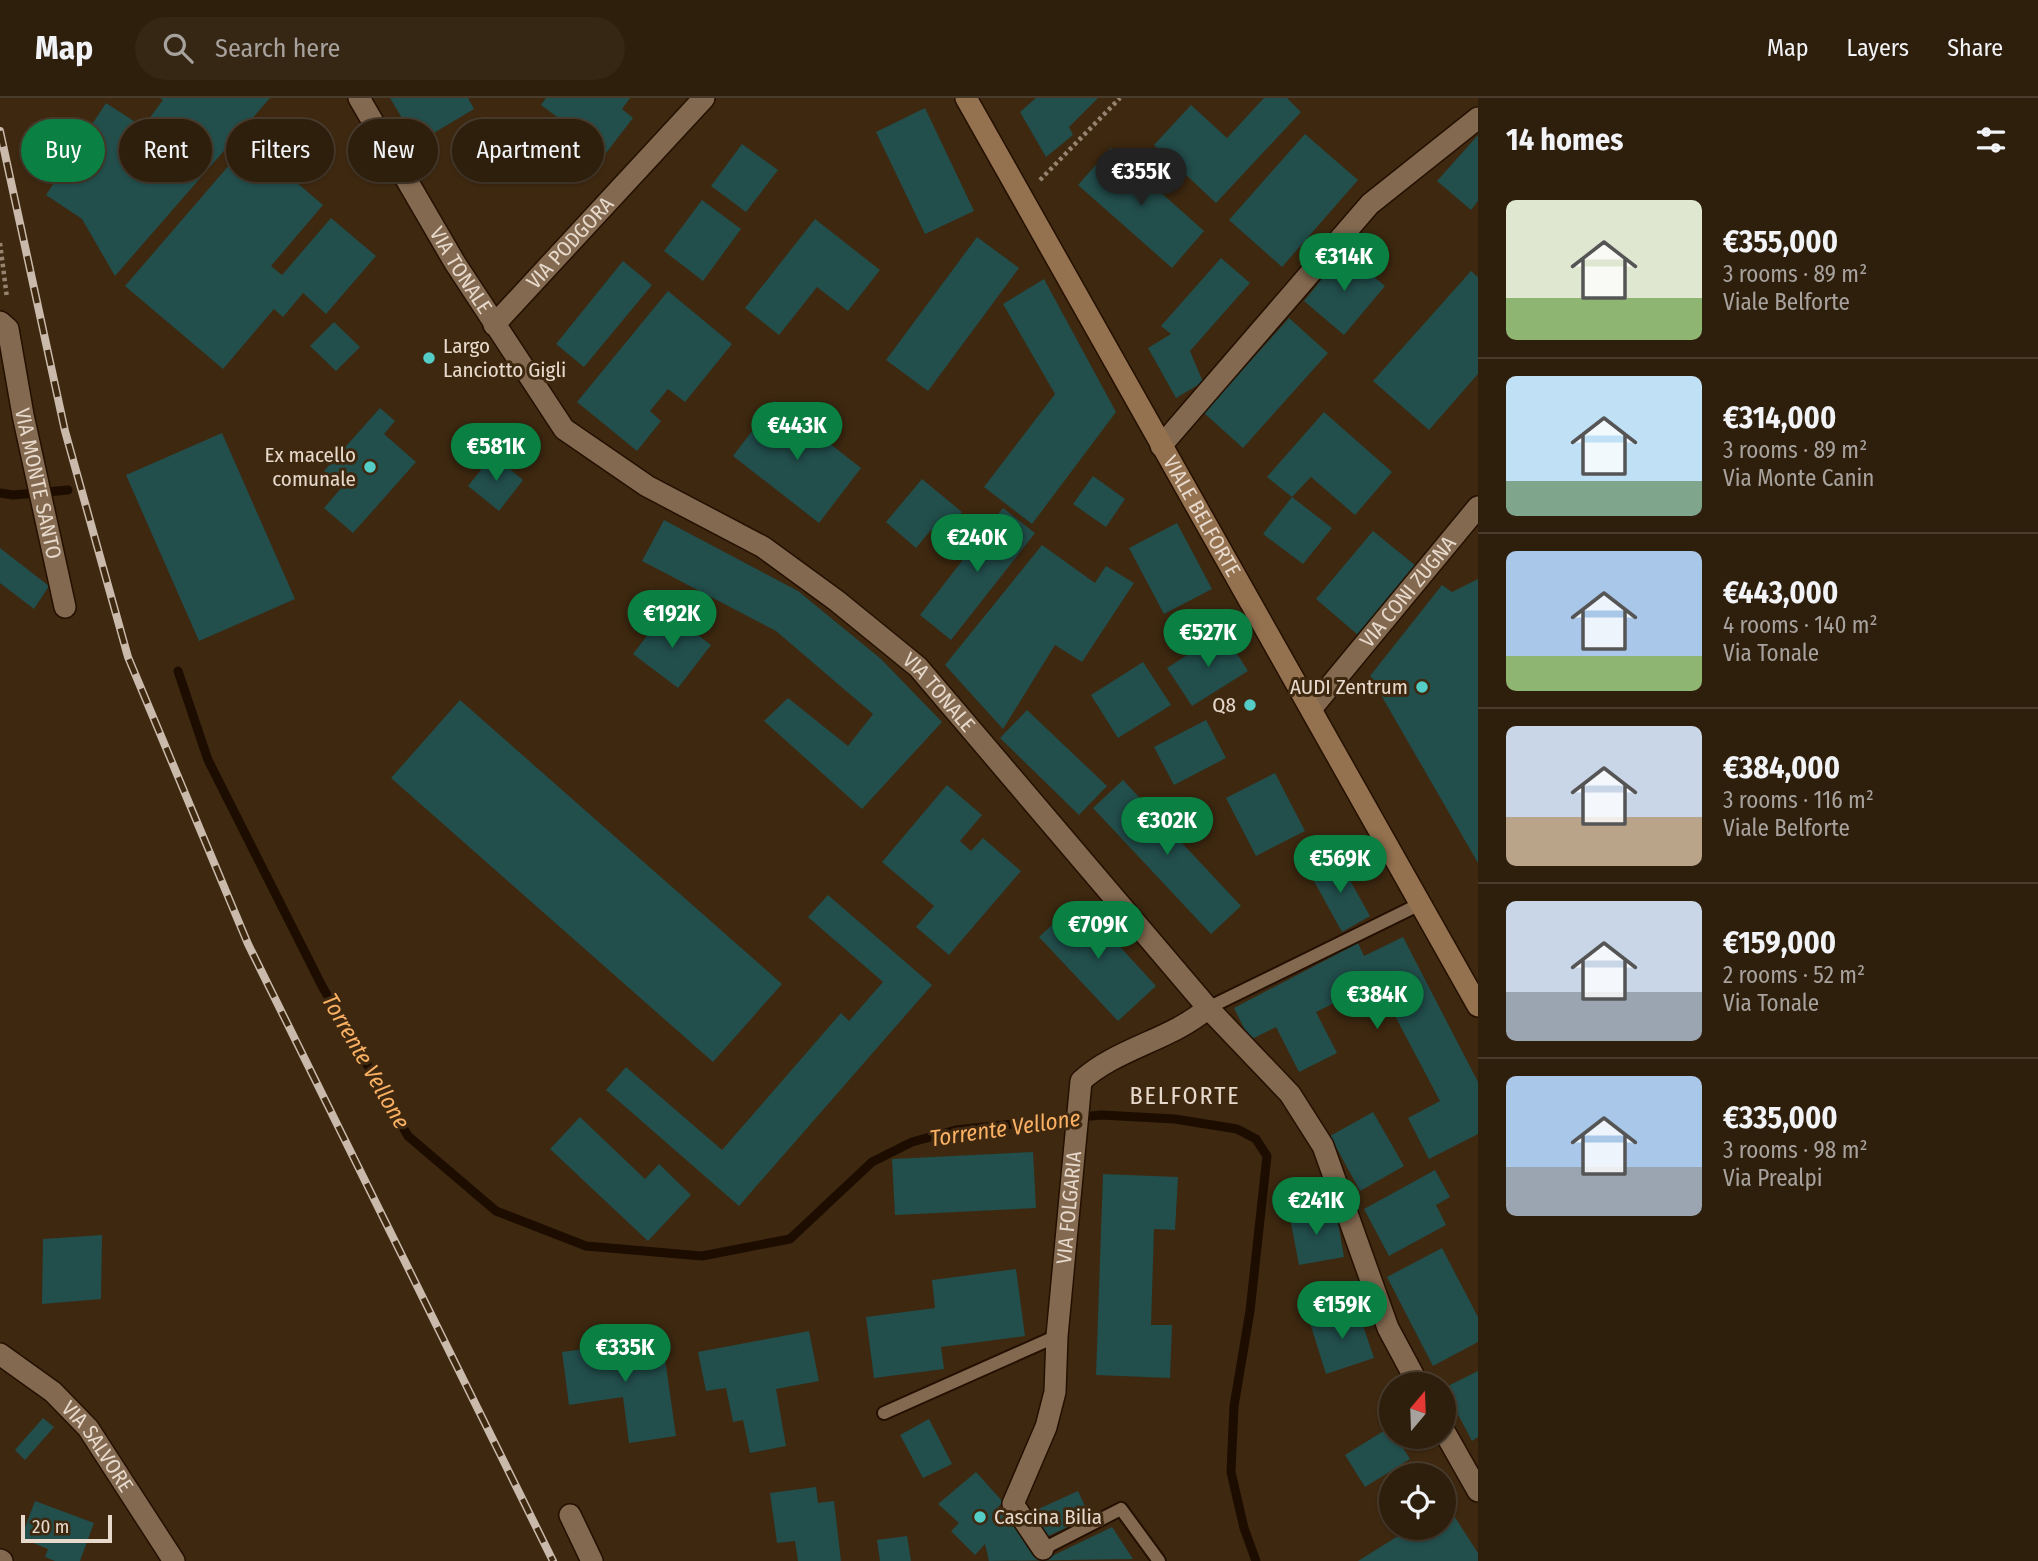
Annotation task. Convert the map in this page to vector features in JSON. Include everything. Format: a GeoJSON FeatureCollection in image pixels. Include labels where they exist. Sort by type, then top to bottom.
{"type":"FeatureCollection","features":[{"type":"Feature","properties":{"kind":"main road","name":"VIALE BELFORTE"},"geometry":{"type":"LineString","coordinates":[[966,98],[1478,1006]]}},
{"type":"Feature","properties":{"kind":"street","name":"VIA TONALE"},"geometry":{"type":"LineString","coordinates":[[359,98],[455,264],[564,429],[647,486],[763,547],[837,601],[918,667],[1208,1008],[1290,1094],[1323,1146],[1388,1328],[1412,1372]]}},
{"type":"Feature","properties":{"kind":"street","name":"VIA PODGORA"},"geometry":{"type":"LineString","coordinates":[[494,325],[704,98]]}},
{"type":"Feature","properties":{"kind":"street"},"geometry":{"type":"LineString","coordinates":[[1161,446],[1370,204],[1478,118]]}},
{"type":"Feature","properties":{"kind":"street","name":"VIA MONTE SANTO"},"geometry":{"type":"LineString","coordinates":[[4,325],[65,607]]}},
{"type":"Feature","properties":{"kind":"street","name":"VIA CONI ZUGNA"},"geometry":{"type":"LineString","coordinates":[[1311,709],[1478,507]]}},
{"type":"Feature","properties":{"kind":"street","name":"VIA FOLGARIA"},"geometry":{"type":"LineString","coordinates":[[1043,1549],[1013,1504],[1046,1427],[1055,1392],[1081,1081],[1095,1069],[1192,1022],[1208,1008]]}},
{"type":"Feature","properties":{"kind":"street","name":"VIA SALVORE"},"geometry":{"type":"LineString","coordinates":[[0,1354],[53,1392],[88,1427],[174,1561]]}},
{"type":"Feature","properties":{"kind":"street"},"geometry":{"type":"LineString","coordinates":[[1454,1449],[1478,1491]]}},
{"type":"Feature","properties":{"kind":"street"},"geometry":{"type":"LineString","coordinates":[[570,1515],[592,1561]]}},
{"type":"Feature","properties":{"kind":"lane","name":"VIA FOLGARIA"},"geometry":{"type":"LineString","coordinates":[[1208,1008],[1420,904]]}},
{"type":"Feature","properties":{"kind":"lane"},"geometry":{"type":"LineString","coordinates":[[884,1413],[1058,1336]]}},
{"type":"Feature","properties":{"kind":"lane","name":"VIA FOLGARIA"},"geometry":{"type":"LineString","coordinates":[[1043,1549],[1121,1508],[1159,1561]]}},
{"type":"Feature","properties":{"kind":"path"},"geometry":{"type":"LineString","coordinates":[[1022,198],[1120,98]]}},
{"type":"Feature","properties":{"kind":"path"},"geometry":{"type":"LineString","coordinates":[[0,243],[7,297],[4,325]]}},
{"type":"Feature","properties":{"kind":"building"},"geometry":{"type":"Polygon","coordinates":[[[160,98],[270,98],[252,119],[226,119],[226,149],[212,165],[212,119],[149,119],[163,100],[160,98]]]}},
{"type":"Feature","properties":{"kind":"building"},"geometry":{"type":"Polygon","coordinates":[[[390,98],[468,98],[474,109],[457,119],[452,119],[452,122],[438,130],[438,119],[403,119],[390,98]]]}},
{"type":"Feature","properties":{"kind":"building"},"geometry":{"type":"Polygon","coordinates":[[[546,98],[630,98],[622,109],[633,118],[606,153],[604,119],[560,119],[541,105],[546,98]]]}},
{"type":"Feature","properties":{"kind":"building"},"geometry":{"type":"Polygon","coordinates":[[[1036,98],[1098,98],[1069,127],[1073,135],[1046,157],[1020,112],[1036,98]]]}},
{"type":"Feature","properties":{"kind":"building"},"geometry":{"type":"Polygon","coordinates":[[[1264,98],[1287,98],[1301,112],[1216,203],[1154,145],[1191,105],[1227,138],[1264,98]]]}},
{"type":"Feature","properties":{"kind":"building"},"geometry":{"type":"Polygon","coordinates":[[[106,103],[131,119],[119,119],[119,182],[197,182],[115,276],[82,219],[46,195],[54,182],[105,182],[105,119],[96,119],[106,103]]]}},
{"type":"Feature","properties":{"kind":"building"},"geometry":{"type":"Polygon","coordinates":[[[925,108],[974,211],[925,234],[876,132],[925,108]]]}},
{"type":"Feature","properties":{"kind":"building"},"geometry":{"type":"Polygon","coordinates":[[[1305,134],[1358,180],[1282,267],[1229,220],[1305,134]]]}},
{"type":"Feature","properties":{"kind":"building"},"geometry":{"type":"Polygon","coordinates":[[[1478,135],[1478,201],[1471,210],[1437,181],[1478,135]]]}},
{"type":"Feature","properties":{"kind":"building"},"geometry":{"type":"Polygon","coordinates":[[[742,144],[778,170],[746,212],[711,186],[742,144]]]}},
{"type":"Feature","properties":{"kind":"building"},"geometry":{"type":"Polygon","coordinates":[[[1111,148],[1204,231],[1172,268],[1078,185],[1111,148]]]}},
{"type":"Feature","properties":{"kind":"building"},"geometry":{"type":"Polygon","coordinates":[[[226,169],[226,182],[296,182],[323,205],[271,266],[282,275],[331,218],[376,256],[326,314],[303,293],[283,317],[274,309],[223,369],[125,286],[226,169]]]}},
{"type":"Feature","properties":{"kind":"building"},"geometry":{"type":"Polygon","coordinates":[[[702,200],[741,229],[703,281],[664,251],[702,200]]]}},
{"type":"Feature","properties":{"kind":"building"},"geometry":{"type":"Polygon","coordinates":[[[815,219],[880,270],[848,311],[817,287],[779,335],[745,308],[815,219]]]}},
{"type":"Feature","properties":{"kind":"building"},"geometry":{"type":"Polygon","coordinates":[[[977,237],[1019,268],[928,391],[886,360],[977,237]]]}},
{"type":"Feature","properties":{"kind":"building"},"geometry":{"type":"Polygon","coordinates":[[[1344,252],[1385,286],[1344,335],[1304,301],[1344,252]]]}},
{"type":"Feature","properties":{"kind":"building"},"geometry":{"type":"Polygon","coordinates":[[[1221,258],[1250,283],[1190,351],[1203,382],[1176,398],[1148,348],[1171,334],[1161,326],[1221,258]]]}},
{"type":"Feature","properties":{"kind":"building"},"geometry":{"type":"Polygon","coordinates":[[[623,261],[652,285],[584,367],[556,344],[623,261]]]}},
{"type":"Feature","properties":{"kind":"building"},"geometry":{"type":"Polygon","coordinates":[[[1471,271],[1478,277],[1478,374],[1429,430],[1373,381],[1471,271]]]}},
{"type":"Feature","properties":{"kind":"building"},"geometry":{"type":"Polygon","coordinates":[[[1044,279],[1116,412],[1032,524],[984,487],[1055,394],[1003,304],[1044,279]]]}},
{"type":"Feature","properties":{"kind":"building"},"geometry":{"type":"Polygon","coordinates":[[[668,291],[732,344],[685,402],[668,389],[650,411],[661,421],[637,451],[577,402],[668,291]]]}},
{"type":"Feature","properties":{"kind":"building"},"geometry":{"type":"Polygon","coordinates":[[[1289,318],[1328,353],[1243,448],[1204,413],[1289,318]]]}},
{"type":"Feature","properties":{"kind":"building"},"geometry":{"type":"Polygon","coordinates":[[[334,322],[360,347],[336,371],[310,346],[334,322]]]}},
{"type":"Feature","properties":{"kind":"building"},"geometry":{"type":"Polygon","coordinates":[[[775,401],[861,468],[819,523],[733,456],[775,401]]]}},
{"type":"Feature","properties":{"kind":"building","name":"Ex macello comunale"},"geometry":{"type":"Polygon","coordinates":[[[380,408],[395,421],[384,434],[416,462],[353,533],[324,508],[342,487],[324,471],[380,408]]]}},
{"type":"Feature","properties":{"kind":"building"},"geometry":{"type":"Polygon","coordinates":[[[1324,412],[1392,472],[1355,515],[1311,477],[1292,497],[1267,477],[1324,412]]]}},
{"type":"Feature","properties":{"kind":"building"},"geometry":{"type":"Polygon","coordinates":[[[222,433],[295,599],[199,641],[126,475],[222,433]]]}},
{"type":"Feature","properties":{"kind":"building"},"geometry":{"type":"Polygon","coordinates":[[[493,455],[523,480],[499,511],[468,486],[493,455]]]}},
{"type":"Feature","properties":{"kind":"building"},"geometry":{"type":"Polygon","coordinates":[[[1093,476],[1125,499],[1106,527],[1073,504],[1093,476]]]}},
{"type":"Feature","properties":{"kind":"building"},"geometry":{"type":"Polygon","coordinates":[[[922,479],[962,512],[940,538],[931,530],[916,548],[886,522],[922,479]]]}},
{"type":"Feature","properties":{"kind":"building"},"geometry":{"type":"Polygon","coordinates":[[[1292,497],[1332,528],[1303,564],[1263,534],[1292,497]]]}},
{"type":"Feature","properties":{"kind":"building"},"geometry":{"type":"Polygon","coordinates":[[[1003,508],[1035,533],[951,640],[920,615],[1003,508]]]}},
{"type":"Feature","properties":{"kind":"building"},"geometry":{"type":"Polygon","coordinates":[[[664,520],[798,591],[881,659],[942,722],[862,809],[764,721],[788,698],[848,746],[873,714],[776,631],[642,561],[664,520]]]}},
{"type":"Feature","properties":{"kind":"building"},"geometry":{"type":"Polygon","coordinates":[[[1177,523],[1212,589],[1164,614],[1129,548],[1177,523]]]}},
{"type":"Feature","properties":{"kind":"building"},"geometry":{"type":"Polygon","coordinates":[[[1373,531],[1416,566],[1358,635],[1316,599],[1373,531]]]}},
{"type":"Feature","properties":{"kind":"building"},"geometry":{"type":"Polygon","coordinates":[[[1042,545],[1095,583],[1106,566],[1134,583],[1082,662],[1055,645],[1003,729],[945,665],[1042,545]]]}},
{"type":"Feature","properties":{"kind":"building"},"geometry":{"type":"Polygon","coordinates":[[[0,548],[49,586],[34,609],[0,583],[0,548]]]}},
{"type":"Feature","properties":{"kind":"building"},"geometry":{"type":"Polygon","coordinates":[[[1478,579],[1478,863],[1370,676],[1442,585],[1452,592],[1478,579]]]}},
{"type":"Feature","properties":{"kind":"building"},"geometry":{"type":"Polygon","coordinates":[[[666,611],[711,645],[678,688],[633,654],[666,611]]]}},
{"type":"Feature","properties":{"kind":"building"},"geometry":{"type":"Polygon","coordinates":[[[1223,632],[1248,671],[1192,706],[1167,668],[1223,632]]]}},
{"type":"Feature","properties":{"kind":"building"},"geometry":{"type":"Polygon","coordinates":[[[1143,662],[1171,705],[1118,738],[1091,695],[1143,662]]]}},
{"type":"Feature","properties":{"kind":"building"},"geometry":{"type":"Polygon","coordinates":[[[460,700],[782,984],[713,1062],[391,778],[460,700]]]}},
{"type":"Feature","properties":{"kind":"building"},"geometry":{"type":"Polygon","coordinates":[[[1027,710],[1107,786],[1079,815],[1000,738],[1027,710]]]}},
{"type":"Feature","properties":{"kind":"building"},"geometry":{"type":"Polygon","coordinates":[[[1206,720],[1226,758],[1174,785],[1154,747],[1206,720]]]}},
{"type":"Feature","properties":{"kind":"building"},"geometry":{"type":"Polygon","coordinates":[[[1275,773],[1305,831],[1256,856],[1226,798],[1275,773]]]}},
{"type":"Feature","properties":{"kind":"building"},"geometry":{"type":"Polygon","coordinates":[[[1123,780],[1241,906],[1211,934],[1093,808],[1123,780]]]}},
{"type":"Feature","properties":{"kind":"building"},"geometry":{"type":"Polygon","coordinates":[[[947,785],[982,815],[960,841],[971,851],[983,838],[1021,871],[949,955],[916,927],[934,906],[882,862],[947,785]]]}},
{"type":"Feature","properties":{"kind":"building"},"geometry":{"type":"Polygon","coordinates":[[[1338,859],[1370,916],[1342,932],[1310,874],[1338,859]]]}},
{"type":"Feature","properties":{"kind":"building"},"geometry":{"type":"Polygon","coordinates":[[[828,895],[932,985],[739,1206],[606,1090],[626,1067],[722,1150],[841,1013],[849,1021],[883,982],[808,917],[828,895]]]}},
{"type":"Feature","properties":{"kind":"building"},"geometry":{"type":"Polygon","coordinates":[[[1078,901],[1156,986],[1118,1021],[1039,937],[1078,901]]]}},
{"type":"Feature","properties":{"kind":"building"},"geometry":{"type":"Polygon","coordinates":[[[1403,937],[1478,1082],[1478,1134],[1429,1159],[1408,1118],[1440,1101],[1377,982],[1316,1012],[1337,1053],[1299,1072],[1276,1027],[1250,1040],[1234,1008],[1358,943],[1364,956],[1403,937]]]}},
{"type":"Feature","properties":{"kind":"building"},"geometry":{"type":"Polygon","coordinates":[[[1373,1112],[1404,1166],[1360,1191],[1330,1136],[1373,1112]]]}},
{"type":"Feature","properties":{"kind":"building"},"geometry":{"type":"Polygon","coordinates":[[[580,1117],[645,1179],[659,1164],[691,1195],[648,1241],[550,1149],[580,1117]]]}},
{"type":"Feature","properties":{"kind":"building"},"geometry":{"type":"Polygon","coordinates":[[[1033,1152],[1036,1208],[895,1215],[892,1159],[1033,1152]]]}},
{"type":"Feature","properties":{"kind":"building"},"geometry":{"type":"Polygon","coordinates":[[[1435,1170],[1450,1197],[1436,1205],[1446,1225],[1389,1256],[1364,1209],[1435,1170]]]}},
{"type":"Feature","properties":{"kind":"building"},"geometry":{"type":"Polygon","coordinates":[[[1103,1174],[1178,1177],[1175,1230],[1154,1229],[1151,1325],[1172,1325],[1170,1378],[1096,1375],[1103,1174]]]}},
{"type":"Feature","properties":{"kind":"building"},"geometry":{"type":"Polygon","coordinates":[[[1315,1208],[1318,1221],[1337,1217],[1344,1257],[1299,1265],[1289,1213],[1315,1208]]]}},
{"type":"Feature","properties":{"kind":"building"},"geometry":{"type":"Polygon","coordinates":[[[102,1235],[101,1299],[42,1304],[43,1239],[102,1235]]]}},
{"type":"Feature","properties":{"kind":"building"},"geometry":{"type":"Polygon","coordinates":[[[1442,1248],[1478,1317],[1478,1342],[1433,1366],[1387,1277],[1442,1248]]]}},
{"type":"Feature","properties":{"kind":"building"},"geometry":{"type":"Polygon","coordinates":[[[1016,1269],[1025,1336],[941,1347],[944,1369],[874,1378],[866,1317],[935,1308],[932,1280],[1016,1269]]]}},
{"type":"Feature","properties":{"kind":"building"},"geometry":{"type":"Polygon","coordinates":[[[1357,1308],[1374,1358],[1326,1374],[1310,1323],[1357,1308]]]}},
{"type":"Feature","properties":{"kind":"building"},"geometry":{"type":"Polygon","coordinates":[[[809,1331],[819,1381],[776,1389],[786,1446],[750,1453],[743,1420],[733,1422],[726,1388],[706,1391],[698,1352],[809,1331]]]}},
{"type":"Feature","properties":{"kind":"building"},"geometry":{"type":"Polygon","coordinates":[[[662,1338],[676,1436],[629,1443],[623,1397],[569,1405],[562,1352],[662,1338]]]}},
{"type":"Feature","properties":{"kind":"building"},"geometry":{"type":"Polygon","coordinates":[[[1478,1371],[1478,1437],[1472,1441],[1456,1411],[1456,1382],[1478,1371]]]}},
{"type":"Feature","properties":{"kind":"building"},"geometry":{"type":"Polygon","coordinates":[[[43,1418],[54,1427],[25,1460],[15,1450],[43,1418]]]}},
{"type":"Feature","properties":{"kind":"building"},"geometry":{"type":"Polygon","coordinates":[[[929,1419],[952,1464],[923,1478],[900,1435],[929,1419]]]}},
{"type":"Feature","properties":{"kind":"building"},"geometry":{"type":"Polygon","coordinates":[[[1379,1434],[1379,1449],[1404,1449],[1410,1459],[1404,1463],[1379,1463],[1379,1478],[1365,1487],[1345,1455],[1379,1434]]]}},
{"type":"Feature","properties":{"kind":"building","name":"Cascina Bilia"},"geometry":{"type":"Polygon","coordinates":[[[976,1472],[1003,1502],[998,1507],[1009,1520],[1015,1515],[1050,1557],[1112,1527],[1133,1559],[989,1561],[985,1544],[975,1555],[951,1531],[959,1523],[938,1504],[976,1472]]]}},
{"type":"Feature","properties":{"kind":"building"},"geometry":{"type":"Polygon","coordinates":[[[816,1487],[818,1503],[834,1501],[841,1561],[798,1561],[795,1541],[777,1543],[770,1493],[816,1487]]]}},
{"type":"Feature","properties":{"kind":"building"},"geometry":{"type":"Polygon","coordinates":[[[1078,1491],[1090,1517],[1046,1537],[1034,1511],[1078,1491]]]}},
{"type":"Feature","properties":{"kind":"building"},"geometry":{"type":"Polygon","coordinates":[[[35,1501],[94,1523],[80,1561],[55,1561],[45,1557],[48,1549],[21,1538],[35,1501]]]}},
{"type":"Feature","properties":{"kind":"building"},"geometry":{"type":"Polygon","coordinates":[[[1456,1519],[1478,1553],[1478,1561],[1358,1561],[1392,1540],[1456,1540],[1456,1519]]]}},
{"type":"Feature","properties":{"kind":"building"},"geometry":{"type":"Polygon","coordinates":[[[907,1536],[911,1561],[880,1561],[877,1540],[907,1536]]]}},
{"type":"Feature","properties":{"kind":"waterway","name":"Torrente Vellone"},"geometry":{"type":"LineString","coordinates":[[0,493],[13,495],[68,490]]}},
{"type":"Feature","properties":{"kind":"waterway","name":"Torrente Vellone"},"geometry":{"type":"LineString","coordinates":[[178,671],[208,760],[322,986],[408,1136],[496,1211],[586,1246],[702,1256],[790,1239],[872,1162],[912,1142],[956,1130],[1101,1115],[1175,1119],[1237,1129],[1256,1139],[1267,1156],[1250,1311],[1234,1406],[1231,1472],[1244,1528],[1256,1561]]}},
{"type":"Feature","properties":{"kind":"railway"},"geometry":{"type":"LineString","coordinates":[[0,131],[65,431],[128,657],[248,944],[553,1561]]}},
{"type":"Feature","properties":{"kind":"place","name":"Largo Lanciotto Gigli"},"geometry":{"type":"Point","coordinates":[429,358]}},
{"type":"Feature","properties":{"kind":"place","name":"Ex macello comunale"},"geometry":{"type":"Point","coordinates":[370,467]}},
{"type":"Feature","properties":{"kind":"place","name":"AUDI Zentrum"},"geometry":{"type":"Point","coordinates":[1422,687]}},
{"type":"Feature","properties":{"kind":"place","name":"Q8"},"geometry":{"type":"Point","coordinates":[1250,705]}},
{"type":"Feature","properties":{"kind":"place","name":"Cascina Bilia"},"geometry":{"type":"Point","coordinates":[980,1517]}},
{"type":"Feature","properties":{"kind":"district","name":"BELFORTE"},"geometry":{"type":"Point","coordinates":[1185,1096]}}]}
